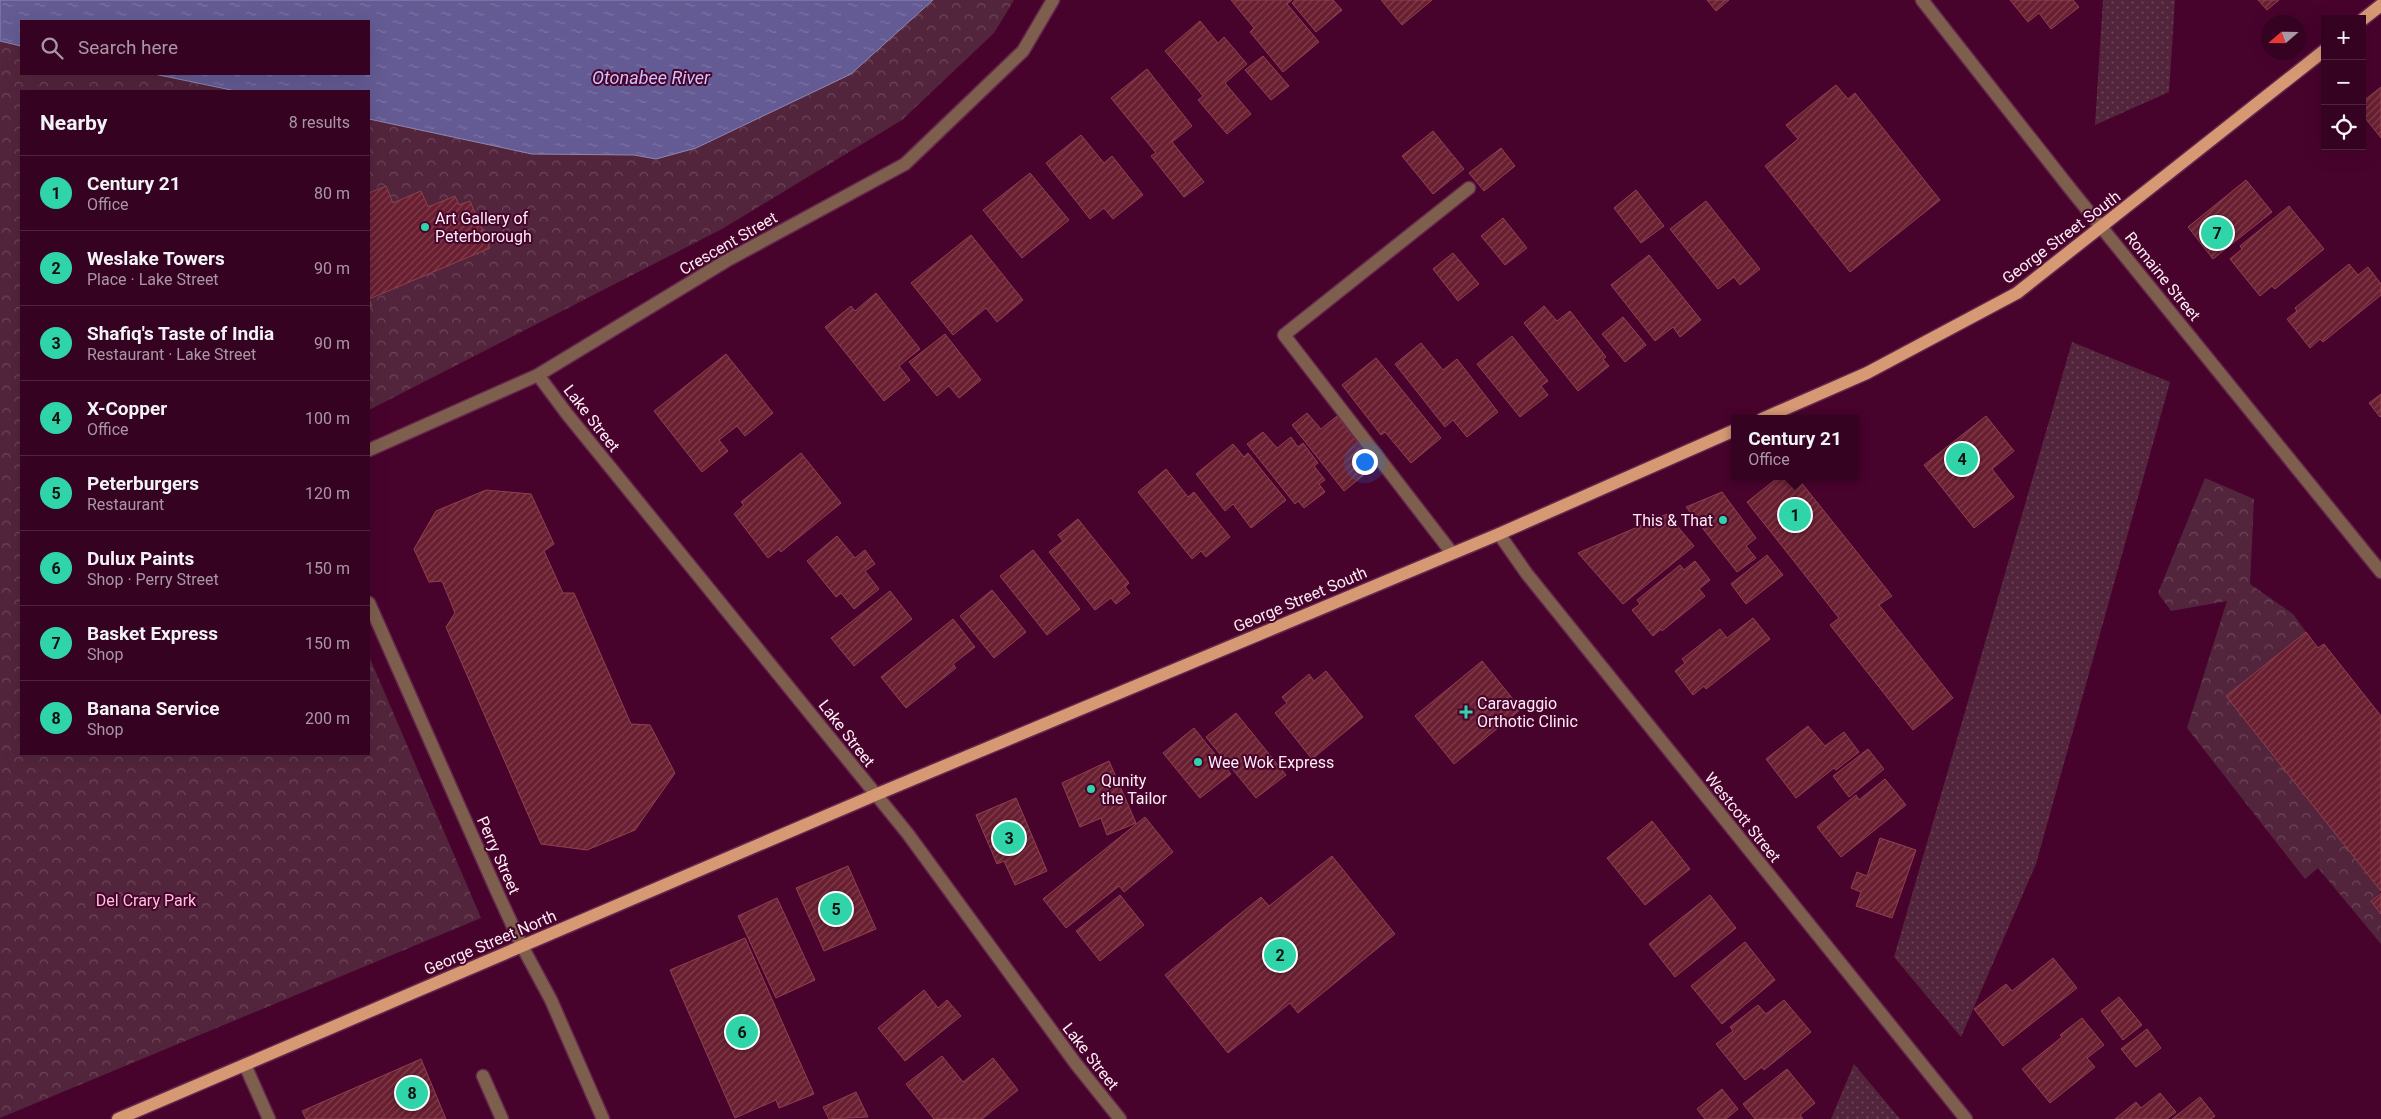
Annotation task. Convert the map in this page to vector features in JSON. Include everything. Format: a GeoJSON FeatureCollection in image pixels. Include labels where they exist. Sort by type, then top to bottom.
{"type":"FeatureCollection","features":[{"type":"Feature","properties":{"kind":"main road"},"geometry":{"type":"LineString","coordinates":[[2366,17],[2381,5]]}},
{"type":"Feature","properties":{"kind":"main road","name":"George Street South"},"geometry":{"type":"LineString","coordinates":[[1771,415],[1867,373],[2017,293],[2321,53]]}},
{"type":"Feature","properties":{"kind":"main road","name":"George Street South"},"geometry":{"type":"LineString","coordinates":[[875,795],[1499,534],[1731,432]]}},
{"type":"Feature","properties":{"kind":"main road","name":"George Street North"},"geometry":{"type":"LineString","coordinates":[[118,1119],[138,1115],[245,1065],[875,795]]}},
{"type":"Feature","properties":{"kind":"street","name":"Crescent Street"},"geometry":{"type":"LineString","coordinates":[[370,450],[538,375],[726,261],[904,164],[1024,51],[1053,0]]}},
{"type":"Feature","properties":{"kind":"street","name":"Romaine Street"},"geometry":{"type":"LineString","coordinates":[[1922,0],[2102,227],[2381,572]]}},
{"type":"Feature","properties":{"kind":"street"},"geometry":{"type":"LineString","coordinates":[[1452,553],[1284,335],[1469,188]]}},
{"type":"Feature","properties":{"kind":"street","name":"Lake Street"},"geometry":{"type":"LineString","coordinates":[[538,375],[567,414],[908,834],[1076,1064],[1120,1119]]}},
{"type":"Feature","properties":{"kind":"street","name":"Westcott Street"},"geometry":{"type":"LineString","coordinates":[[1499,534],[1527,574],[1966,1119]]}},
{"type":"Feature","properties":{"kind":"street","name":"Perry Street"},"geometry":{"type":"LineString","coordinates":[[370,605],[522,946],[551,1000],[603,1119]]}},
{"type":"Feature","properties":{"kind":"street"},"geometry":{"type":"LineString","coordinates":[[245,1065],[269,1119]]}},
{"type":"Feature","properties":{"kind":"street"},"geometry":{"type":"LineString","coordinates":[[484,1076],[502,1119]]}},
{"type":"Feature","properties":{"kind":"green space"},"geometry":{"type":"Polygon","coordinates":[[[933,0],[1014,0],[994,33],[902,120],[722,229],[370,409],[370,119],[532,154],[634,155],[656,159],[850,74],[933,0]]]}},
{"type":"Feature","properties":{"kind":"green space"},"geometry":{"type":"Polygon","coordinates":[[[2103,0],[2175,0],[2169,92],[2095,125],[2103,0]]]}},
{"type":"Feature","properties":{"kind":"green space","name":"Del Crary Park"},"geometry":{"type":"Polygon","coordinates":[[[0,41],[20,46],[20,75],[159,75],[231,90],[20,90],[20,755],[370,755],[370,658],[481,918],[0,1118],[0,41]]]}},
{"type":"Feature","properties":{"kind":"green space"},"geometry":{"type":"Polygon","coordinates":[[[2072,342],[2170,382],[2036,864],[1961,1037],[1894,957],[2072,342]]]}},
{"type":"Feature","properties":{"kind":"green space"},"geometry":{"type":"Polygon","coordinates":[[[2205,478],[2254,499],[2250,584],[2293,614],[2306,632],[2226,696],[2381,891],[2371,901],[2381,914],[2381,944],[2318,868],[2305,879],[2187,728],[2227,601],[2171,611],[2158,593],[2205,478]]]}},
{"type":"Feature","properties":{"kind":"green space"},"geometry":{"type":"Polygon","coordinates":[[[1854,1064],[1900,1119],[1831,1119],[1854,1064]]]}},
{"type":"Feature","properties":{"kind":"water","name":"Otonabee River"},"geometry":{"type":"Polygon","coordinates":[[[0,0],[933,0],[851,74],[696,148],[656,159],[634,155],[532,154],[370,119],[370,90],[231,90],[159,75],[370,75],[370,20],[20,20],[20,46],[0,41],[0,0]]]}},
{"type":"Feature","properties":{"kind":"building"},"geometry":{"type":"Polygon","coordinates":[[[1231,0],[1292,0],[1287,4],[1319,42],[1283,72],[1250,32],[1254,28],[1231,0]]]}},
{"type":"Feature","properties":{"kind":"building"},"geometry":{"type":"Polygon","coordinates":[[[1295,0],[1333,0],[1342,10],[1316,32],[1292,3],[1295,0]]]}},
{"type":"Feature","properties":{"kind":"building"},"geometry":{"type":"Polygon","coordinates":[[[1381,0],[1432,0],[1402,25],[1381,0]]]}},
{"type":"Feature","properties":{"kind":"building"},"geometry":{"type":"Polygon","coordinates":[[[1707,0],[1729,0],[1716,11],[1707,0]]]}},
{"type":"Feature","properties":{"kind":"building"},"geometry":{"type":"Polygon","coordinates":[[[2010,0],[2073,0],[2079,7],[2051,29],[2039,13],[2028,22],[2010,0]]]}},
{"type":"Feature","properties":{"kind":"building"},"geometry":{"type":"Polygon","coordinates":[[[2258,0],[2279,0],[2267,10],[2258,0]]]}},
{"type":"Feature","properties":{"kind":"building"},"geometry":{"type":"Polygon","coordinates":[[[1200,21],[1218,43],[1224,37],[1247,64],[1225,83],[1251,114],[1227,134],[1198,100],[1203,96],[1165,51],[1200,21]]]}},
{"type":"Feature","properties":{"kind":"building"},"geometry":{"type":"Polygon","coordinates":[[[1263,56],[1289,86],[1271,100],[1245,70],[1263,56]]]}},
{"type":"Feature","properties":{"kind":"building"},"geometry":{"type":"Polygon","coordinates":[[[1147,69],[1192,126],[1172,142],[1204,182],[1184,197],[1151,156],[1156,153],[1111,98],[1147,69]]]}},
{"type":"Feature","properties":{"kind":"building"},"geometry":{"type":"Polygon","coordinates":[[[1836,85],[1848,99],[1855,93],[1940,200],[1850,272],[1765,166],[1798,139],[1786,125],[1836,85]]]}},
{"type":"Feature","properties":{"kind":"building"},"geometry":{"type":"Polygon","coordinates":[[[2381,87],[2381,138],[2366,119],[2366,99],[2381,87]]]}},
{"type":"Feature","properties":{"kind":"building"},"geometry":{"type":"Polygon","coordinates":[[[1433,131],[1464,169],[1433,194],[1402,156],[1433,131]]]}},
{"type":"Feature","properties":{"kind":"building"},"geometry":{"type":"Polygon","coordinates":[[[1081,135],[1104,163],[1112,156],[1143,195],[1113,219],[1104,208],[1090,219],[1046,163],[1081,135]]]}},
{"type":"Feature","properties":{"kind":"building"},"geometry":{"type":"Polygon","coordinates":[[[1501,148],[1515,166],[1484,191],[1469,173],[1501,148]]]}},
{"type":"Feature","properties":{"kind":"building"},"geometry":{"type":"Polygon","coordinates":[[[1030,173],[1069,220],[1022,258],[983,210],[1030,173]]]}},
{"type":"Feature","properties":{"kind":"building"},"geometry":{"type":"Polygon","coordinates":[[[2246,180],[2272,212],[2213,259],[2188,227],[2246,180]]]}},
{"type":"Feature","properties":{"kind":"building","name":"Art Gallery of Peterborough"},"geometry":{"type":"Polygon","coordinates":[[[386,186],[393,203],[421,191],[428,207],[455,196],[459,205],[470,201],[490,248],[370,299],[370,193],[386,186]]]}},
{"type":"Feature","properties":{"kind":"building"},"geometry":{"type":"Polygon","coordinates":[[[1636,190],[1664,226],[1641,243],[1614,208],[1636,190]]]}},
{"type":"Feature","properties":{"kind":"building"},"geometry":{"type":"Polygon","coordinates":[[[1706,201],[1760,269],[1740,285],[1734,277],[1718,289],[1670,229],[1706,201]]]}},
{"type":"Feature","properties":{"kind":"building"},"geometry":{"type":"Polygon","coordinates":[[[2289,206],[2324,249],[2275,289],[2272,286],[2260,296],[2230,259],[2242,249],[2240,246],[2289,206]]]}},
{"type":"Feature","properties":{"kind":"building"},"geometry":{"type":"Polygon","coordinates":[[[1503,218],[1527,248],[1505,265],[1481,236],[1503,218]]]}},
{"type":"Feature","properties":{"kind":"building"},"geometry":{"type":"Polygon","coordinates":[[[971,235],[1023,300],[997,322],[986,308],[953,335],[911,283],[971,235]]]}},
{"type":"Feature","properties":{"kind":"building"},"geometry":{"type":"Polygon","coordinates":[[[1453,253],[1479,284],[1458,301],[1433,269],[1453,253]]]}},
{"type":"Feature","properties":{"kind":"building"},"geometry":{"type":"Polygon","coordinates":[[[1649,255],[1701,320],[1680,337],[1673,327],[1655,341],[1611,285],[1649,255]]]}},
{"type":"Feature","properties":{"kind":"building"},"geometry":{"type":"Polygon","coordinates":[[[2349,264],[2358,275],[2368,267],[2381,284],[2381,295],[2323,342],[2320,339],[2310,348],[2287,319],[2297,311],[2295,308],[2349,264]]]}},
{"type":"Feature","properties":{"kind":"building"},"geometry":{"type":"Polygon","coordinates":[[[876,293],[920,349],[899,366],[910,380],[884,401],[825,327],[851,306],[855,311],[876,293]]]}},
{"type":"Feature","properties":{"kind":"building"},"geometry":{"type":"Polygon","coordinates":[[[1544,306],[1557,321],[1570,311],[1606,357],[1603,359],[1609,366],[1578,391],[1524,323],[1544,306]]]}},
{"type":"Feature","properties":{"kind":"building"},"geometry":{"type":"Polygon","coordinates":[[[1623,317],[1646,345],[1625,362],[1602,334],[1623,317]]]}},
{"type":"Feature","properties":{"kind":"building"},"geometry":{"type":"Polygon","coordinates":[[[945,334],[981,380],[959,398],[949,386],[937,396],[909,362],[945,334]]]}},
{"type":"Feature","properties":{"kind":"building"},"geometry":{"type":"Polygon","coordinates":[[[1512,336],[1548,381],[1541,386],[1548,395],[1520,417],[1477,364],[1512,336]]]}},
{"type":"Feature","properties":{"kind":"building"},"geometry":{"type":"Polygon","coordinates":[[[1421,343],[1443,370],[1457,359],[1498,412],[1467,437],[1453,420],[1445,427],[1395,364],[1421,343]]]}},
{"type":"Feature","properties":{"kind":"building"},"geometry":{"type":"Polygon","coordinates":[[[726,354],[773,413],[745,436],[737,426],[719,440],[728,451],[702,472],[654,411],[726,354]]]}},
{"type":"Feature","properties":{"kind":"building"},"geometry":{"type":"Polygon","coordinates":[[[1376,358],[1441,438],[1411,463],[1385,432],[1381,435],[1342,385],[1376,358]]]}},
{"type":"Feature","properties":{"kind":"building"},"geometry":{"type":"Polygon","coordinates":[[[2381,394],[2381,416],[2380,417],[2369,403],[2381,394]]]}},
{"type":"Feature","properties":{"kind":"building"},"geometry":{"type":"Polygon","coordinates":[[[1307,413],[1321,429],[1337,416],[1371,459],[1366,463],[1371,469],[1344,491],[1292,425],[1307,413]]]}},
{"type":"Feature","properties":{"kind":"building"},"geometry":{"type":"Polygon","coordinates":[[[1986,416],[2014,451],[1992,469],[2014,497],[1974,528],[1924,465],[1986,416]]]}},
{"type":"Feature","properties":{"kind":"building"},"geometry":{"type":"Polygon","coordinates":[[[1263,432],[1277,448],[1291,437],[1298,447],[1303,443],[1318,463],[1314,466],[1325,480],[1319,484],[1325,492],[1304,508],[1298,501],[1295,504],[1247,444],[1263,432]]]}},
{"type":"Feature","properties":{"kind":"building"},"geometry":{"type":"Polygon","coordinates":[[[1233,444],[1244,457],[1248,453],[1286,500],[1251,528],[1233,504],[1225,511],[1196,474],[1233,444]]]}},
{"type":"Feature","properties":{"kind":"building"},"geometry":{"type":"Polygon","coordinates":[[[801,453],[841,503],[781,552],[779,549],[768,558],[734,514],[744,505],[741,502],[801,453]]]}},
{"type":"Feature","properties":{"kind":"building"},"geometry":{"type":"Polygon","coordinates":[[[1166,469],[1188,497],[1194,492],[1230,537],[1206,557],[1201,551],[1192,559],[1138,492],[1166,469]]]}},
{"type":"Feature","properties":{"kind":"building"},"geometry":{"type":"Polygon","coordinates":[[[1775,480],[1799,480],[1892,596],[1879,605],[1953,698],[1913,730],[1830,625],[1839,618],[1747,502],[1775,480]]]}},
{"type":"Feature","properties":{"kind":"building"},"geometry":{"type":"Polygon","coordinates":[[[486,490],[531,494],[554,544],[544,551],[563,593],[574,593],[631,724],[650,725],[675,773],[635,830],[587,850],[541,844],[446,627],[455,613],[442,581],[429,582],[414,549],[436,511],[486,490]]]}},
{"type":"Feature","properties":{"kind":"building"},"geometry":{"type":"Polygon","coordinates":[[[1722,492],[1756,538],[1746,546],[1756,558],[1737,572],[1686,507],[1722,492]]]}},
{"type":"Feature","properties":{"kind":"building"},"geometry":{"type":"Polygon","coordinates":[[[1667,514],[1694,546],[1623,604],[1578,553],[1667,514]]]}},
{"type":"Feature","properties":{"kind":"building"},"geometry":{"type":"Polygon","coordinates":[[[1078,519],[1129,583],[1125,587],[1130,593],[1116,604],[1111,598],[1095,610],[1049,552],[1063,541],[1058,535],[1078,519]]]}},
{"type":"Feature","properties":{"kind":"building"},"geometry":{"type":"Polygon","coordinates":[[[837,536],[855,558],[865,550],[875,564],[865,571],[879,589],[854,609],[841,593],[836,597],[807,561],[837,536]]]}},
{"type":"Feature","properties":{"kind":"building"},"geometry":{"type":"Polygon","coordinates":[[[1033,550],[1080,609],[1047,635],[1000,576],[1033,550]]]}},
{"type":"Feature","properties":{"kind":"building"},"geometry":{"type":"Polygon","coordinates":[[[1767,555],[1783,575],[1746,604],[1731,584],[1767,555]]]}},
{"type":"Feature","properties":{"kind":"building"},"geometry":{"type":"Polygon","coordinates":[[[1695,561],[1710,580],[1699,589],[1705,596],[1662,631],[1661,629],[1653,636],[1632,610],[1640,604],[1637,600],[1680,565],[1684,570],[1695,561]]]}},
{"type":"Feature","properties":{"kind":"building"},"geometry":{"type":"Polygon","coordinates":[[[992,590],[1026,632],[994,658],[960,616],[992,590]]]}},
{"type":"Feature","properties":{"kind":"building"},"geometry":{"type":"Polygon","coordinates":[[[890,591],[912,619],[854,666],[831,638],[890,591]]]}},
{"type":"Feature","properties":{"kind":"building"},"geometry":{"type":"Polygon","coordinates":[[[1753,618],[1770,639],[1706,689],[1704,686],[1693,695],[1675,671],[1685,663],[1682,659],[1720,629],[1727,638],[1753,618]]]}},
{"type":"Feature","properties":{"kind":"building"},"geometry":{"type":"Polygon","coordinates":[[[953,619],[975,647],[953,664],[956,668],[906,708],[881,677],[953,619]]]}},
{"type":"Feature","properties":{"kind":"building"},"geometry":{"type":"Polygon","coordinates":[[[2306,632],[2318,648],[2324,644],[2381,716],[2381,891],[2226,696],[2306,632]]]}},
{"type":"Feature","properties":{"kind":"building"},"geometry":{"type":"Polygon","coordinates":[[[1482,661],[1521,709],[1454,764],[1415,716],[1482,661]]]}},
{"type":"Feature","properties":{"kind":"building"},"geometry":{"type":"Polygon","coordinates":[[[1326,671],[1363,717],[1312,759],[1275,713],[1287,703],[1282,697],[1309,674],[1314,681],[1326,671]]]}},
{"type":"Feature","properties":{"kind":"building"},"geometry":{"type":"Polygon","coordinates":[[[1236,713],[1286,775],[1256,798],[1206,737],[1236,713]]]}},
{"type":"Feature","properties":{"kind":"building"},"geometry":{"type":"Polygon","coordinates":[[[1808,726],[1825,746],[1844,732],[1859,752],[1836,770],[1834,768],[1796,798],[1766,759],[1808,726]]]}},
{"type":"Feature","properties":{"kind":"building"},"geometry":{"type":"Polygon","coordinates":[[[1194,728],[1231,774],[1200,798],[1163,753],[1194,728]]]}},
{"type":"Feature","properties":{"kind":"building"},"geometry":{"type":"Polygon","coordinates":[[[1868,749],[1884,769],[1849,797],[1833,776],[1868,749]]]}},
{"type":"Feature","properties":{"kind":"building"},"geometry":{"type":"Polygon","coordinates":[[[1109,761],[1136,823],[1107,835],[1101,818],[1080,827],[1062,783],[1109,761]]]}},
{"type":"Feature","properties":{"kind":"building"},"geometry":{"type":"Polygon","coordinates":[[[1885,779],[1906,805],[1841,857],[1817,827],[1856,795],[1859,800],[1885,779]]]}},
{"type":"Feature","properties":{"kind":"building"},"geometry":{"type":"Polygon","coordinates":[[[1016,798],[1047,871],[1015,885],[1004,861],[997,864],[976,815],[1016,798]]]}},
{"type":"Feature","properties":{"kind":"building"},"geometry":{"type":"Polygon","coordinates":[[[1145,817],[1173,852],[1124,892],[1119,886],[1066,928],[1043,899],[1145,817]]]}},
{"type":"Feature","properties":{"kind":"building"},"geometry":{"type":"Polygon","coordinates":[[[1652,821],[1690,869],[1645,905],[1607,858],[1652,821]]]}},
{"type":"Feature","properties":{"kind":"building"},"geometry":{"type":"Polygon","coordinates":[[[1880,838],[1916,850],[1892,918],[1856,906],[1861,892],[1851,888],[1857,872],[1867,876],[1880,838]]]}},
{"type":"Feature","properties":{"kind":"building"},"geometry":{"type":"Polygon","coordinates":[[[1332,856],[1395,934],[1298,1013],[1290,1003],[1228,1053],[1165,975],[1261,897],[1269,906],[1332,856]]]}},
{"type":"Feature","properties":{"kind":"building"},"geometry":{"type":"Polygon","coordinates":[[[848,866],[876,929],[824,951],[796,888],[848,866]]]}},
{"type":"Feature","properties":{"kind":"building"},"geometry":{"type":"Polygon","coordinates":[[[2381,893],[2381,914],[2371,901],[2381,893]]]}},
{"type":"Feature","properties":{"kind":"building"},"geometry":{"type":"Polygon","coordinates":[[[1120,895],[1144,925],[1100,961],[1076,931],[1120,895]]]}},
{"type":"Feature","properties":{"kind":"building"},"geometry":{"type":"Polygon","coordinates":[[[1710,895],[1736,928],[1675,977],[1649,944],[1710,895]]]}},
{"type":"Feature","properties":{"kind":"building"},"geometry":{"type":"Polygon","coordinates":[[[777,898],[815,980],[776,998],[738,916],[777,898]]]}},
{"type":"Feature","properties":{"kind":"building"},"geometry":{"type":"Polygon","coordinates":[[[745,938],[814,1094],[779,1108],[776,1100],[735,1118],[670,970],[745,938]]]}},
{"type":"Feature","properties":{"kind":"building"},"geometry":{"type":"Polygon","coordinates":[[[1745,942],[1775,980],[1722,1024],[1691,986],[1745,942]]]}},
{"type":"Feature","properties":{"kind":"building"},"geometry":{"type":"Polygon","coordinates":[[[2053,958],[2077,988],[2003,1046],[1974,1009],[2006,984],[2012,991],[2053,958]]]}},
{"type":"Feature","properties":{"kind":"building"},"geometry":{"type":"Polygon","coordinates":[[[924,990],[938,1008],[947,1000],[961,1016],[905,1061],[878,1028],[924,990]]]}},
{"type":"Feature","properties":{"kind":"building"},"geometry":{"type":"Polygon","coordinates":[[[2119,997],[2142,1025],[2123,1040],[2101,1011],[2119,997]]]}},
{"type":"Feature","properties":{"kind":"building"},"geometry":{"type":"Polygon","coordinates":[[[1784,1000],[1811,1032],[1764,1070],[1762,1067],[1745,1080],[1716,1044],[1733,1031],[1730,1027],[1758,1005],[1766,1014],[1784,1000]]]}},
{"type":"Feature","properties":{"kind":"building"},"geometry":{"type":"Polygon","coordinates":[[[2082,1018],[2104,1045],[2087,1058],[2095,1067],[2050,1103],[2022,1069],[2062,1037],[2060,1035],[2082,1018]]]}},
{"type":"Feature","properties":{"kind":"building"},"geometry":{"type":"Polygon","coordinates":[[[2147,1029],[2161,1048],[2136,1067],[2121,1049],[2147,1029]]]}},
{"type":"Feature","properties":{"kind":"building"},"geometry":{"type":"Polygon","coordinates":[[[942,1056],[963,1082],[993,1058],[1018,1090],[982,1119],[934,1119],[906,1084],[942,1056]]]}},
{"type":"Feature","properties":{"kind":"building"},"geometry":{"type":"Polygon","coordinates":[[[421,1059],[446,1119],[306,1119],[302,1111],[421,1059]]]}},
{"type":"Feature","properties":{"kind":"building"},"geometry":{"type":"Polygon","coordinates":[[[1787,1069],[1815,1103],[1800,1115],[1803,1119],[1755,1119],[1743,1104],[1787,1069]]]}},
{"type":"Feature","properties":{"kind":"building"},"geometry":{"type":"Polygon","coordinates":[[[1722,1089],[1738,1109],[1726,1119],[1705,1119],[1697,1109],[1722,1089]]]}},
{"type":"Feature","properties":{"kind":"building"},"geometry":{"type":"Polygon","coordinates":[[[856,1092],[868,1117],[829,1119],[823,1107],[856,1092]]]}},
{"type":"Feature","properties":{"kind":"building"},"geometry":{"type":"Polygon","coordinates":[[[2160,1093],[2176,1112],[2167,1119],[2115,1119],[2136,1102],[2141,1108],[2160,1093]]]}},
{"type":"Feature","properties":{"kind":"building"},"geometry":{"type":"Polygon","coordinates":[[[2200,1097],[2215,1116],[2211,1119],[2172,1119],[2200,1097]]]}},
{"type":"Feature","properties":{"kind":"place","name":"Art Gallery of Peterborough"},"geometry":{"type":"Point","coordinates":[425,227]}},
{"type":"Feature","properties":{"kind":"place","name":"Basket Express"},"geometry":{"type":"Point","coordinates":[2217,233]}},
{"type":"Feature","properties":{"kind":"place","name":"X-Copper"},"geometry":{"type":"Point","coordinates":[1962,459]}},
{"type":"Feature","properties":{"kind":"place","name":"Century 21"},"geometry":{"type":"Point","coordinates":[1795,515]}},
{"type":"Feature","properties":{"kind":"place","name":"This & That"},"geometry":{"type":"Point","coordinates":[1723,520]}},
{"type":"Feature","properties":{"kind":"place","name":"Caravaggio Orthotic Clinic"},"geometry":{"type":"Point","coordinates":[1466,712]}},
{"type":"Feature","properties":{"kind":"place","name":"Wee Wok Express"},"geometry":{"type":"Point","coordinates":[1198,762]}},
{"type":"Feature","properties":{"kind":"place","name":"Qunity the Tailor"},"geometry":{"type":"Point","coordinates":[1091,789]}},
{"type":"Feature","properties":{"kind":"place","name":"Shafiq's Taste of India"},"geometry":{"type":"Point","coordinates":[1009,838]}},
{"type":"Feature","properties":{"kind":"place","name":"Peterburgers"},"geometry":{"type":"Point","coordinates":[836,909]}},
{"type":"Feature","properties":{"kind":"place","name":"Weslake Towers"},"geometry":{"type":"Point","coordinates":[1280,955]}},
{"type":"Feature","properties":{"kind":"place","name":"Dulux Paints"},"geometry":{"type":"Point","coordinates":[742,1032]}},
{"type":"Feature","properties":{"kind":"place","name":"Banana Service"},"geometry":{"type":"Point","coordinates":[412,1093]}}]}
